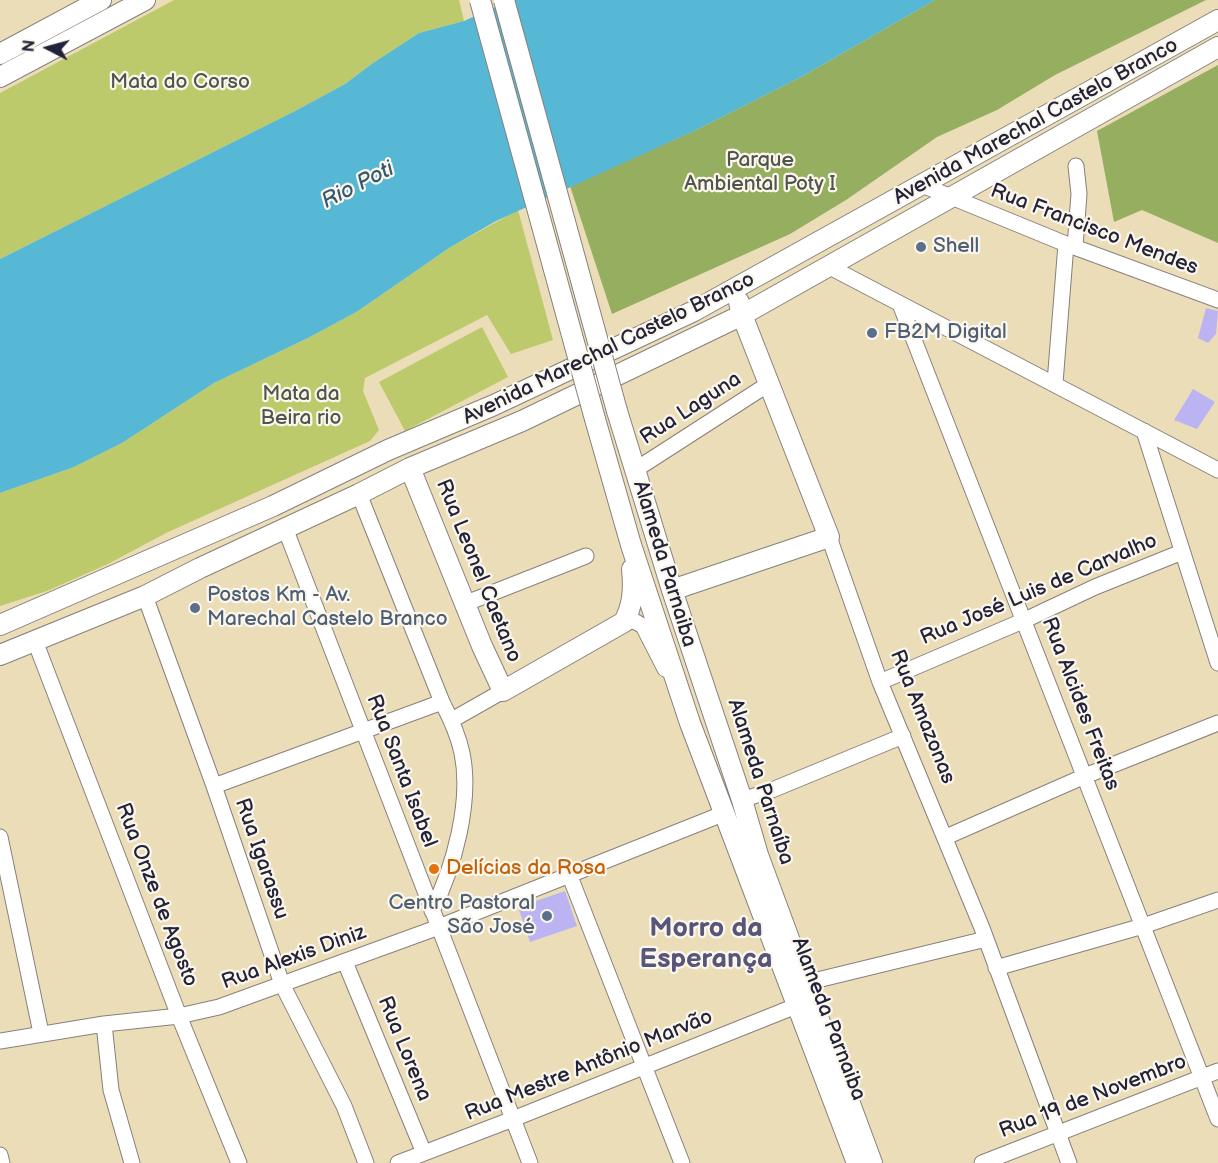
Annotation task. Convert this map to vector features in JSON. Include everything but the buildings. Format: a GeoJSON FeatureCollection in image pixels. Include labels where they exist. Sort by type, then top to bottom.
{"type":"FeatureCollection","features":[{"type":"Feature","properties":{"kind":"main road"},"geometry":{"type":"LineString","coordinates":[[0,77],[145,0]]}},
{"type":"Feature","properties":{"kind":"main road","name":"Alameda Parnaiba"},"geometry":{"type":"LineString","coordinates":[[480,0],[631,545],[690,723],[857,1163]]}},
{"type":"Feature","properties":{"kind":"main road","name":"Alameda Parnaíba"},"geometry":{"type":"LineString","coordinates":[[504,0],[617,411],[672,590],[758,855],[872,1163]]}},
{"type":"Feature","properties":{"kind":"main road"},"geometry":{"type":"LineString","coordinates":[[0,54],[91,2]]}},
{"type":"Feature","properties":{"kind":"main road","name":"Avenida Marechal Castelo Branco"},"geometry":{"type":"LineString","coordinates":[[0,625],[273,506],[388,450],[532,387],[694,311],[1218,20]]}},
{"type":"Feature","properties":{"kind":"main road","name":"Avenida Marechal Castelo Branco"},"geometry":{"type":"LineString","coordinates":[[0,655],[145,596],[410,468],[542,411],[742,315],[1218,47]]}},
{"type":"Feature","properties":{"kind":"main road","name":"Rua Amazonas"},"geometry":{"type":"LineString","coordinates":[[736,288],[742,315],[829,537]]}},
{"type":"Feature","properties":{"kind":"main road"},"geometry":{"type":"LineString","coordinates":[[532,387],[542,411]]}},
{"type":"Feature","properties":{"kind":"main road","name":"Rua Leonel Caetano"},"geometry":{"type":"LineString","coordinates":[[410,468],[464,604],[503,691]]}},
{"type":"Feature","properties":{"kind":"main road"},"geometry":{"type":"LineString","coordinates":[[672,590],[829,537]]}},
{"type":"Feature","properties":{"kind":"main road"},"geometry":{"type":"LineString","coordinates":[[191,543],[200,568]]}},
{"type":"Feature","properties":{"kind":"main road"},"geometry":{"type":"LineString","coordinates":[[503,691],[624,622],[633,600],[631,545]]}},
{"type":"Feature","properties":{"kind":"street"},"geometry":{"type":"LineString","coordinates":[[1055,383],[1079,194],[1076,166]]}},
{"type":"Feature","properties":{"kind":"street","name":"Rua Francisco Mendes"},"geometry":{"type":"LineString","coordinates":[[922,185],[1071,246],[1218,300]]}},
{"type":"Feature","properties":{"kind":"street"},"geometry":{"type":"LineString","coordinates":[[828,266],[1218,470]]}},
{"type":"Feature","properties":{"kind":"street","name":"Rua Alcides Freitas"},"geometry":{"type":"LineString","coordinates":[[900,304],[1218,1119]]}},
{"type":"Feature","properties":{"kind":"street","name":"Rua Laguna"},"geometry":{"type":"LineString","coordinates":[[635,470],[770,382]]}},
{"type":"Feature","properties":{"kind":"street"},"geometry":{"type":"LineString","coordinates":[[1144,431],[1218,663]]}},
{"type":"Feature","properties":{"kind":"street"},"geometry":{"type":"LineString","coordinates":[[1159,480],[1162,457],[1172,446]]}},
{"type":"Feature","properties":{"kind":"street"},"geometry":{"type":"LineString","coordinates":[[359,494],[442,702],[452,720],[463,756],[464,789],[461,822],[454,854],[432,911]]}},
{"type":"Feature","properties":{"kind":"street","name":"Rua Santa Isabel"},"geometry":{"type":"LineString","coordinates":[[285,528],[530,1163]]}},
{"type":"Feature","properties":{"kind":"street","name":"Rua Amazonas"},"geometry":{"type":"LineString","coordinates":[[829,537],[880,682],[946,837],[1069,1163]]}},
{"type":"Feature","properties":{"kind":"street","name":"Rua José Luis de Carvalho"},"geometry":{"type":"LineString","coordinates":[[880,682],[1025,620],[1095,587],[1182,552]]}},
{"type":"Feature","properties":{"kind":"street"},"geometry":{"type":"LineString","coordinates":[[464,604],[586,556]]}},
{"type":"Feature","properties":{"kind":"street","name":"Rua Igarassu"},"geometry":{"type":"LineString","coordinates":[[145,596],[214,786],[282,984],[344,1106],[366,1163]]}},
{"type":"Feature","properties":{"kind":"street","name":"Alameda Parnaiba"},"geometry":{"type":"LineString","coordinates":[[624,622],[634,621],[643,626],[690,723]]}},
{"type":"Feature","properties":{"kind":"street","name":"Rua Onze de Agosto"},"geometry":{"type":"LineString","coordinates":[[35,641],[239,1163]]}},
{"type":"Feature","properties":{"kind":"street"},"geometry":{"type":"LineString","coordinates":[[452,720],[503,691]]}},
{"type":"Feature","properties":{"kind":"street"},"geometry":{"type":"LineString","coordinates":[[214,786],[442,702]]}},
{"type":"Feature","properties":{"kind":"street"},"geometry":{"type":"LineString","coordinates":[[946,837],[1085,776],[1218,723]]}},
{"type":"Feature","properties":{"kind":"street"},"geometry":{"type":"LineString","coordinates":[[742,801],[903,736]]}},
{"type":"Feature","properties":{"kind":"street","name":"Rua Alexis Diniz"},"geometry":{"type":"LineString","coordinates":[[0,1041],[104,1024],[180,1016],[219,1007],[439,927],[724,813]]}},
{"type":"Feature","properties":{"kind":"street"},"geometry":{"type":"LineString","coordinates":[[0,837],[7,911],[41,1033]]}},
{"type":"Feature","properties":{"kind":"street"},"geometry":{"type":"LineString","coordinates":[[569,874],[682,1163]]}},
{"type":"Feature","properties":{"kind":"street"},"geometry":{"type":"LineString","coordinates":[[996,968],[1143,926],[1218,900]]}},
{"type":"Feature","properties":{"kind":"street"},"geometry":{"type":"LineString","coordinates":[[805,983],[986,939]]}},
{"type":"Feature","properties":{"kind":"street","name":"Rua Lorena"},"geometry":{"type":"LineString","coordinates":[[345,962],[424,1153]]}},
{"type":"Feature","properties":{"kind":"street","name":"Rua Mestre Antônio Marvão"},"geometry":{"type":"LineString","coordinates":[[398,1163],[796,1006]]}},
{"type":"Feature","properties":{"kind":"street"},"geometry":{"type":"LineString","coordinates":[[104,1024],[111,1090],[132,1163]]}},
{"type":"Feature","properties":{"kind":"street","name":"Rua 19 de Novembro"},"geometry":{"type":"LineString","coordinates":[[982,1163],[1218,1071]]}},
{"type":"Feature","properties":{"kind":"street"},"geometry":{"type":"LineString","coordinates":[[0,1155],[2,1163]]}},
{"type":"Feature","properties":{"kind":"green space","name":"Mata do Corso"},"geometry":{"type":"Polygon","coordinates":[[[174,0],[459,0],[464,21],[419,33],[345,84],[295,111],[0,259],[0,93],[174,0]]]}},
{"type":"Feature","properties":{"kind":"green space","name":"Parque Ambiental Poty I"},"geometry":{"type":"Polygon","coordinates":[[[935,0],[1206,0],[1055,75],[997,110],[937,137],[846,200],[790,234],[612,314],[570,186],[696,130],[803,76],[935,0]]]}},
{"type":"Feature","properties":{"kind":"green space"},"geometry":{"type":"Polygon","coordinates":[[[1218,65],[1218,243],[1142,210],[1114,222],[1097,131],[1218,65]]]}},
{"type":"Feature","properties":{"kind":"green space","name":"Mata da Beira rio"},"geometry":{"type":"Polygon","coordinates":[[[518,210],[553,340],[511,354],[487,315],[365,378],[363,391],[379,430],[370,441],[166,533],[108,564],[47,591],[0,606],[0,493],[74,467],[122,443],[214,383],[358,311],[449,248],[518,210]]]}},
{"type":"Feature","properties":{"kind":"green space"},"geometry":{"type":"Polygon","coordinates":[[[482,327],[508,377],[405,431],[379,382],[482,327]]]}},
{"type":"Feature","properties":{"kind":"water","name":"Rio Poti"},"geometry":{"type":"Polygon","coordinates":[[[511,0],[935,0],[803,76],[696,130],[496,221],[449,248],[358,311],[214,383],[122,443],[74,467],[0,493],[0,259],[295,111],[345,84],[419,33],[464,21],[511,0]]]}},
{"type":"Feature","properties":{"kind":"place","name":"Shell"},"geometry":{"type":"Point","coordinates":[921,247]}},
{"type":"Feature","properties":{"kind":"place","name":"FB2M Digital"},"geometry":{"type":"Point","coordinates":[872,333]}},
{"type":"Feature","properties":{"kind":"place","name":"Postos Km - Av. Marechal Castelo Branco"},"geometry":{"type":"Point","coordinates":[195,608]}},
{"type":"Feature","properties":{"kind":"place","name":"Delícias da Rosa"},"geometry":{"type":"Point","coordinates":[434,869]}},
{"type":"Feature","properties":{"kind":"place","name":"Centro Pastoral São José"},"geometry":{"type":"Point","coordinates":[547,916]}},
{"type":"Feature","properties":{"kind":"district","name":"Morro da Esperança"},"geometry":{"type":"Point","coordinates":[706,944]}}]}
